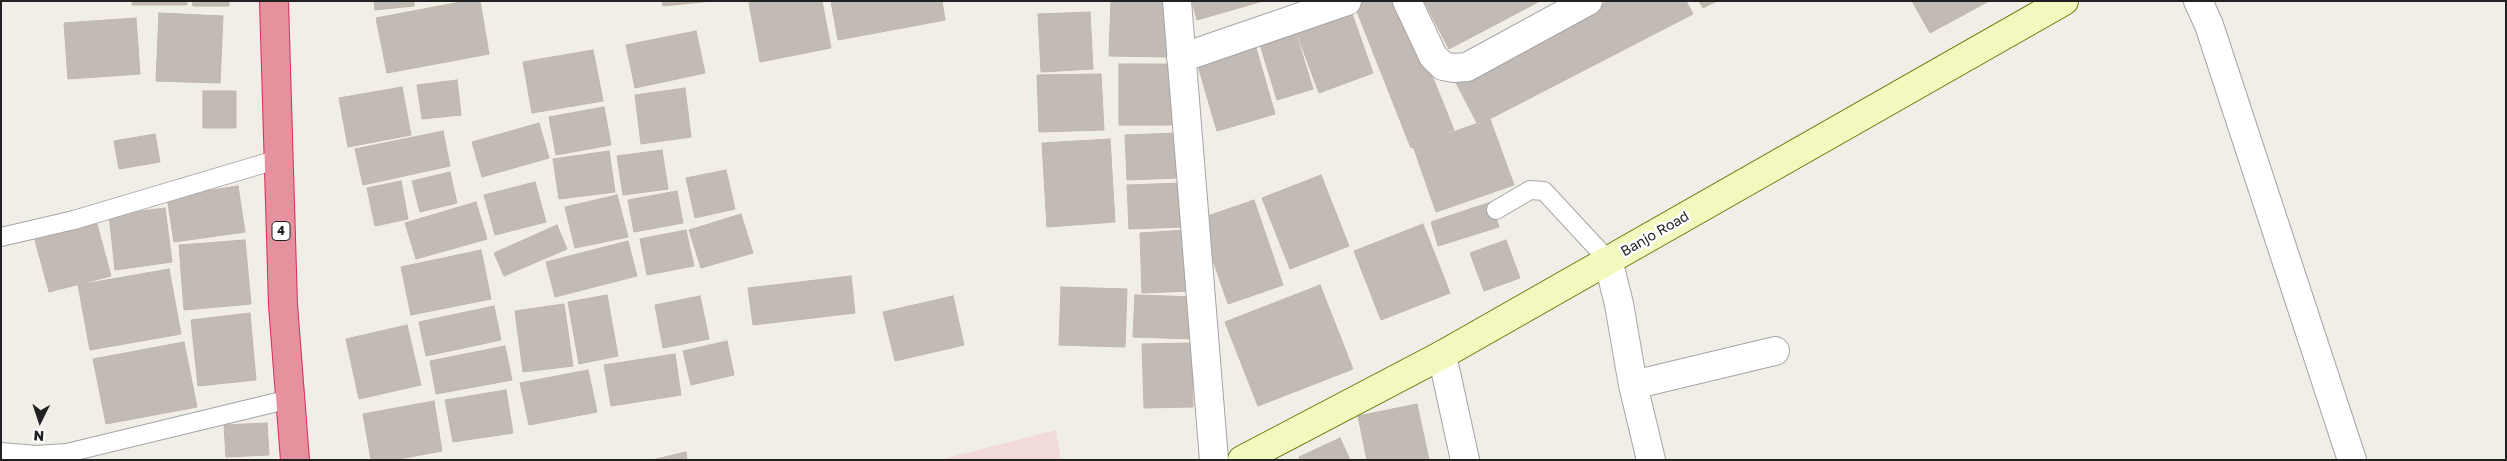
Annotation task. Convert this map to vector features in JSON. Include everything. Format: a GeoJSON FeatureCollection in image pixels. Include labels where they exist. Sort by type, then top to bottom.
{"type":"FeatureCollection","features":[{"type":"Feature","properties":{"kind":"highway","name":"4"},"geometry":{"type":"LineString","coordinates":[[274,1],[283,305],[295,460]]}},
{"type":"Feature","properties":{"kind":"street"},"geometry":{"type":"LineString","coordinates":[[1177,1],[1214,460]]}},
{"type":"Feature","properties":{"kind":"street"},"geometry":{"type":"LineString","coordinates":[[1181,58],[1347,1]]}},
{"type":"Feature","properties":{"kind":"street"},"geometry":{"type":"LineString","coordinates":[[1407,1],[1433,56],[1443,66],[1454,68],[1467,67],[1588,1]]}},
{"type":"Feature","properties":{"kind":"street","name":"Banjo Road"},"geometry":{"type":"LineString","coordinates":[[1242,460],[1442,355],[2064,1]]}},
{"type":"Feature","properties":{"kind":"street"},"geometry":{"type":"LineString","coordinates":[[2198,1],[2209,25],[2352,460]]}},
{"type":"Feature","properties":{"kind":"street"},"geometry":{"type":"LineString","coordinates":[[1608,260],[1619,304],[1633,385],[1651,460]]}},
{"type":"Feature","properties":{"kind":"street"},"geometry":{"type":"LineString","coordinates":[[1633,385],[1775,351]]}},
{"type":"Feature","properties":{"kind":"street"},"geometry":{"type":"LineString","coordinates":[[1442,355],[1465,460]]}},
{"type":"Feature","properties":{"kind":"lane"},"geometry":{"type":"LineString","coordinates":[[1,237],[74,220],[279,159]]}},
{"type":"Feature","properties":{"kind":"lane"},"geometry":{"type":"LineString","coordinates":[[1496,210],[1530,190],[1544,191],[1550,195],[1608,260]]}},
{"type":"Feature","properties":{"kind":"lane"},"geometry":{"type":"LineString","coordinates":[[1,452],[36,455],[67,453],[290,399]]}},
{"type":"Feature","properties":{"kind":"shaded area"},"geometry":{"type":"Polygon","coordinates":[[[1056,430],[1061,460],[939,460],[1056,430]]]}},
{"type":"Feature","properties":{"kind":"building"},"geometry":{"type":"Polygon","coordinates":[[[132,1],[187,1],[187,5],[132,5],[132,1]]]}},
{"type":"Feature","properties":{"kind":"building"},"geometry":{"type":"Polygon","coordinates":[[[192,1],[229,1],[229,6],[193,6],[192,1]]]}},
{"type":"Feature","properties":{"kind":"building"},"geometry":{"type":"Polygon","coordinates":[[[374,1],[414,1],[414,6],[375,10],[374,1]]]}},
{"type":"Feature","properties":{"kind":"building"},"geometry":{"type":"Polygon","coordinates":[[[466,1],[480,1],[489,54],[387,73],[376,18],[466,1]]]}},
{"type":"Feature","properties":{"kind":"building"},"geometry":{"type":"Polygon","coordinates":[[[662,1],[713,1],[663,6],[662,1]]]}},
{"type":"Feature","properties":{"kind":"building"},"geometry":{"type":"Polygon","coordinates":[[[760,1],[822,1],[831,48],[760,62],[749,3],[760,1]]]}},
{"type":"Feature","properties":{"kind":"building"},"geometry":{"type":"Polygon","coordinates":[[[831,1],[942,1],[945,20],[838,40],[831,1]]]}},
{"type":"Feature","properties":{"kind":"building"},"geometry":{"type":"Polygon","coordinates":[[[1111,1],[1171,1],[1169,57],[1109,56],[1111,1]]]}},
{"type":"Feature","properties":{"kind":"building"},"geometry":{"type":"Polygon","coordinates":[[[1192,1],[1263,1],[1197,20],[1192,1]]]}},
{"type":"Feature","properties":{"kind":"building"},"geometry":{"type":"Polygon","coordinates":[[[1361,1],[1402,1],[1454,130],[1411,148],[1354,4],[1361,1]]]}},
{"type":"Feature","properties":{"kind":"building"},"geometry":{"type":"Polygon","coordinates":[[[1424,1],[1540,1],[1449,49],[1424,1]]]}},
{"type":"Feature","properties":{"kind":"building"},"geometry":{"type":"Polygon","coordinates":[[[1608,1],[1686,1],[1693,14],[1478,125],[1455,81],[1608,1]]]}},
{"type":"Feature","properties":{"kind":"building"},"geometry":{"type":"Polygon","coordinates":[[[1699,1],[1717,1],[1703,8],[1699,1]]]}},
{"type":"Feature","properties":{"kind":"building"},"geometry":{"type":"Polygon","coordinates":[[[1912,1],[1989,1],[1930,33],[1912,1]]]}},
{"type":"Feature","properties":{"kind":"building"},"geometry":{"type":"Polygon","coordinates":[[[1351,11],[1373,73],[1319,93],[1296,31],[1351,11]]]}},
{"type":"Feature","properties":{"kind":"building"},"geometry":{"type":"Polygon","coordinates":[[[1090,12],[1093,69],[1041,72],[1038,14],[1090,12]]]}},
{"type":"Feature","properties":{"kind":"building"},"geometry":{"type":"Polygon","coordinates":[[[159,13],[223,16],[220,83],[156,81],[159,13]]]}},
{"type":"Feature","properties":{"kind":"building"},"geometry":{"type":"Polygon","coordinates":[[[136,18],[140,74],[68,79],[64,23],[136,18]]]}},
{"type":"Feature","properties":{"kind":"building"},"geometry":{"type":"Polygon","coordinates":[[[1294,27],[1313,89],[1277,100],[1258,38],[1294,27]]]}},
{"type":"Feature","properties":{"kind":"building"},"geometry":{"type":"Polygon","coordinates":[[[696,31],[705,73],[635,88],[626,45],[696,31]]]}},
{"type":"Feature","properties":{"kind":"building"},"geometry":{"type":"Polygon","coordinates":[[[1254,41],[1275,114],[1217,131],[1196,59],[1254,41]]]}},
{"type":"Feature","properties":{"kind":"building"},"geometry":{"type":"Polygon","coordinates":[[[593,50],[603,101],[532,113],[523,62],[593,50]]]}},
{"type":"Feature","properties":{"kind":"building"},"geometry":{"type":"Polygon","coordinates":[[[1119,64],[1175,64],[1174,125],[1119,125],[1119,64]]]}},
{"type":"Feature","properties":{"kind":"building"},"geometry":{"type":"Polygon","coordinates":[[[1101,74],[1104,130],[1039,132],[1037,75],[1101,74]]]}},
{"type":"Feature","properties":{"kind":"building"},"geometry":{"type":"Polygon","coordinates":[[[457,80],[461,115],[422,119],[417,85],[457,80]]]}},
{"type":"Feature","properties":{"kind":"building"},"geometry":{"type":"Polygon","coordinates":[[[402,87],[411,135],[348,147],[339,98],[402,87]]]}},
{"type":"Feature","properties":{"kind":"building"},"geometry":{"type":"Polygon","coordinates":[[[685,88],[691,137],[641,144],[635,95],[685,88]]]}},
{"type":"Feature","properties":{"kind":"building"},"geometry":{"type":"Polygon","coordinates":[[[203,91],[236,91],[236,128],[203,128],[203,91]]]}},
{"type":"Feature","properties":{"kind":"building"},"geometry":{"type":"Polygon","coordinates":[[[604,107],[611,145],[556,155],[549,117],[604,107]]]}},
{"type":"Feature","properties":{"kind":"building"},"geometry":{"type":"Polygon","coordinates":[[[1490,119],[1514,185],[1436,212],[1413,146],[1490,119]]]}},
{"type":"Feature","properties":{"kind":"building"},"geometry":{"type":"Polygon","coordinates":[[[539,123],[549,158],[482,177],[472,142],[539,123]]]}},
{"type":"Feature","properties":{"kind":"building"},"geometry":{"type":"Polygon","coordinates":[[[443,131],[450,166],[363,185],[355,149],[443,131]]]}},
{"type":"Feature","properties":{"kind":"building"},"geometry":{"type":"Polygon","coordinates":[[[1176,133],[1178,178],[1127,180],[1125,135],[1176,133]]]}},
{"type":"Feature","properties":{"kind":"building"},"geometry":{"type":"Polygon","coordinates":[[[155,134],[160,162],[119,169],[114,141],[155,134]]]}},
{"type":"Feature","properties":{"kind":"building"},"geometry":{"type":"Polygon","coordinates":[[[1110,139],[1115,222],[1047,227],[1042,143],[1110,139]]]}},
{"type":"Feature","properties":{"kind":"building"},"geometry":{"type":"Polygon","coordinates":[[[662,150],[668,189],[623,195],[617,156],[662,150]]]}},
{"type":"Feature","properties":{"kind":"building"},"geometry":{"type":"Polygon","coordinates":[[[609,151],[615,192],[559,199],[553,159],[609,151]]]}},
{"type":"Feature","properties":{"kind":"building"},"geometry":{"type":"Polygon","coordinates":[[[726,170],[735,209],[695,218],[686,178],[726,170]]]}},
{"type":"Feature","properties":{"kind":"building"},"geometry":{"type":"Polygon","coordinates":[[[450,172],[457,203],[420,212],[412,181],[450,172]]]}},
{"type":"Feature","properties":{"kind":"building"},"geometry":{"type":"Polygon","coordinates":[[[1321,175],[1349,246],[1290,269],[1262,198],[1321,175]]]}},
{"type":"Feature","properties":{"kind":"building"},"geometry":{"type":"Polygon","coordinates":[[[401,181],[408,219],[375,226],[367,188],[401,181]]]}},
{"type":"Feature","properties":{"kind":"building"},"geometry":{"type":"Polygon","coordinates":[[[535,182],[546,222],[495,235],[484,195],[535,182]]]}},
{"type":"Feature","properties":{"kind":"building"},"geometry":{"type":"Polygon","coordinates":[[[1180,183],[1181,227],[1129,229],[1127,185],[1180,183]]]}},
{"type":"Feature","properties":{"kind":"building"},"geometry":{"type":"Polygon","coordinates":[[[238,186],[245,232],[174,242],[167,197],[238,186]]]}},
{"type":"Feature","properties":{"kind":"building"},"geometry":{"type":"Polygon","coordinates":[[[677,191],[683,223],[634,232],[628,200],[677,191]]]}},
{"type":"Feature","properties":{"kind":"building"},"geometry":{"type":"Polygon","coordinates":[[[617,195],[628,237],[575,248],[565,207],[617,195]]]}},
{"type":"Feature","properties":{"kind":"building"},"geometry":{"type":"Polygon","coordinates":[[[1254,200],[1283,285],[1228,304],[1199,219],[1254,200]]]}},
{"type":"Feature","properties":{"kind":"building"},"geometry":{"type":"Polygon","coordinates":[[[476,202],[487,239],[416,259],[405,223],[476,202]]]}},
{"type":"Feature","properties":{"kind":"building"},"geometry":{"type":"Polygon","coordinates":[[[1491,202],[1499,227],[1438,246],[1431,222],[1491,202]]]}},
{"type":"Feature","properties":{"kind":"building"},"geometry":{"type":"Polygon","coordinates":[[[165,208],[172,262],[115,270],[109,215],[165,208]]]}},
{"type":"Feature","properties":{"kind":"building"},"geometry":{"type":"Polygon","coordinates":[[[741,214],[753,253],[701,268],[689,230],[741,214]]]}},
{"type":"Feature","properties":{"kind":"building"},"geometry":{"type":"Polygon","coordinates":[[[97,224],[111,276],[49,292],[35,240],[97,224]]]}},
{"type":"Feature","properties":{"kind":"building"},"geometry":{"type":"Polygon","coordinates":[[[1423,224],[1450,293],[1381,320],[1354,251],[1423,224]]]}},
{"type":"Feature","properties":{"kind":"building"},"geometry":{"type":"Polygon","coordinates":[[[557,225],[567,249],[504,276],[494,253],[557,225]]]}},
{"type":"Feature","properties":{"kind":"building"},"geometry":{"type":"Polygon","coordinates":[[[686,230],[694,266],[647,275],[640,239],[686,230]]]}},
{"type":"Feature","properties":{"kind":"building"},"geometry":{"type":"Polygon","coordinates":[[[1188,230],[1191,291],[1142,293],[1140,233],[1188,230]]]}},
{"type":"Feature","properties":{"kind":"building"},"geometry":{"type":"Polygon","coordinates":[[[245,240],[251,304],[184,310],[179,245],[245,240]]]}},
{"type":"Feature","properties":{"kind":"building"},"geometry":{"type":"Polygon","coordinates":[[[1506,240],[1520,278],[1484,291],[1470,253],[1506,240]]]}},
{"type":"Feature","properties":{"kind":"building"},"geometry":{"type":"Polygon","coordinates":[[[628,241],[637,276],[555,297],[546,262],[628,241]]]}},
{"type":"Feature","properties":{"kind":"building"},"geometry":{"type":"Polygon","coordinates":[[[481,250],[491,299],[411,315],[401,267],[481,250]]]}},
{"type":"Feature","properties":{"kind":"building"},"geometry":{"type":"Polygon","coordinates":[[[169,269],[181,334],[90,350],[78,285],[169,269]]]}},
{"type":"Feature","properties":{"kind":"building"},"geometry":{"type":"Polygon","coordinates":[[[851,276],[855,313],[753,325],[748,288],[851,276]]]}},
{"type":"Feature","properties":{"kind":"building"},"geometry":{"type":"Polygon","coordinates":[[[1320,285],[1353,369],[1258,406],[1225,322],[1320,285]]]}},
{"type":"Feature","properties":{"kind":"building"},"geometry":{"type":"Polygon","coordinates":[[[1061,287],[1127,289],[1125,347],[1059,345],[1061,287]]]}},
{"type":"Feature","properties":{"kind":"building"},"geometry":{"type":"Polygon","coordinates":[[[607,295],[618,356],[579,364],[568,302],[607,295]]]}},
{"type":"Feature","properties":{"kind":"building"},"geometry":{"type":"Polygon","coordinates":[[[1135,295],[1197,297],[1195,339],[1133,337],[1135,295]]]}},
{"type":"Feature","properties":{"kind":"building"},"geometry":{"type":"Polygon","coordinates":[[[700,296],[709,339],[663,348],[655,305],[700,296]]]}},
{"type":"Feature","properties":{"kind":"building"},"geometry":{"type":"Polygon","coordinates":[[[953,296],[964,345],[895,361],[883,312],[953,296]]]}},
{"type":"Feature","properties":{"kind":"building"},"geometry":{"type":"Polygon","coordinates":[[[564,304],[573,366],[523,372],[515,311],[564,304]]]}},
{"type":"Feature","properties":{"kind":"building"},"geometry":{"type":"Polygon","coordinates":[[[494,306],[501,340],[426,356],[419,322],[494,306]]]}},
{"type":"Feature","properties":{"kind":"building"},"geometry":{"type":"Polygon","coordinates":[[[250,313],[256,380],[198,386],[191,320],[250,313]]]}},
{"type":"Feature","properties":{"kind":"building"},"geometry":{"type":"Polygon","coordinates":[[[407,325],[421,385],[359,399],[346,339],[407,325]]]}},
{"type":"Feature","properties":{"kind":"building"},"geometry":{"type":"Polygon","coordinates":[[[727,341],[734,375],[691,385],[683,351],[727,341]]]}},
{"type":"Feature","properties":{"kind":"building"},"geometry":{"type":"Polygon","coordinates":[[[184,342],[197,407],[106,424],[93,359],[184,342]]]}},
{"type":"Feature","properties":{"kind":"building"},"geometry":{"type":"Polygon","coordinates":[[[1192,343],[1193,407],[1144,408],[1142,344],[1192,343]]]}},
{"type":"Feature","properties":{"kind":"building"},"geometry":{"type":"Polygon","coordinates":[[[505,346],[512,380],[436,394],[430,361],[505,346]]]}},
{"type":"Feature","properties":{"kind":"building"},"geometry":{"type":"Polygon","coordinates":[[[675,354],[681,395],[611,406],[604,365],[675,354]]]}},
{"type":"Feature","properties":{"kind":"building"},"geometry":{"type":"Polygon","coordinates":[[[588,370],[597,412],[529,425],[520,383],[588,370]]]}},
{"type":"Feature","properties":{"kind":"building"},"geometry":{"type":"Polygon","coordinates":[[[506,390],[513,433],[453,442],[445,400],[506,390]]]}},
{"type":"Feature","properties":{"kind":"building"},"geometry":{"type":"Polygon","coordinates":[[[434,401],[442,451],[394,460],[371,460],[363,414],[434,401]]]}},
{"type":"Feature","properties":{"kind":"building"},"geometry":{"type":"Polygon","coordinates":[[[1417,404],[1429,460],[1367,460],[1358,416],[1417,404]]]}},
{"type":"Feature","properties":{"kind":"building"},"geometry":{"type":"Polygon","coordinates":[[[267,423],[269,455],[226,457],[224,425],[267,423]]]}},
{"type":"Feature","properties":{"kind":"building"},"geometry":{"type":"Polygon","coordinates":[[[1340,438],[1350,460],[1300,460],[1299,457],[1340,438]]]}},
{"type":"Feature","properties":{"kind":"building"},"geometry":{"type":"Polygon","coordinates":[[[686,452],[687,460],[652,460],[686,452]]]}}]}
